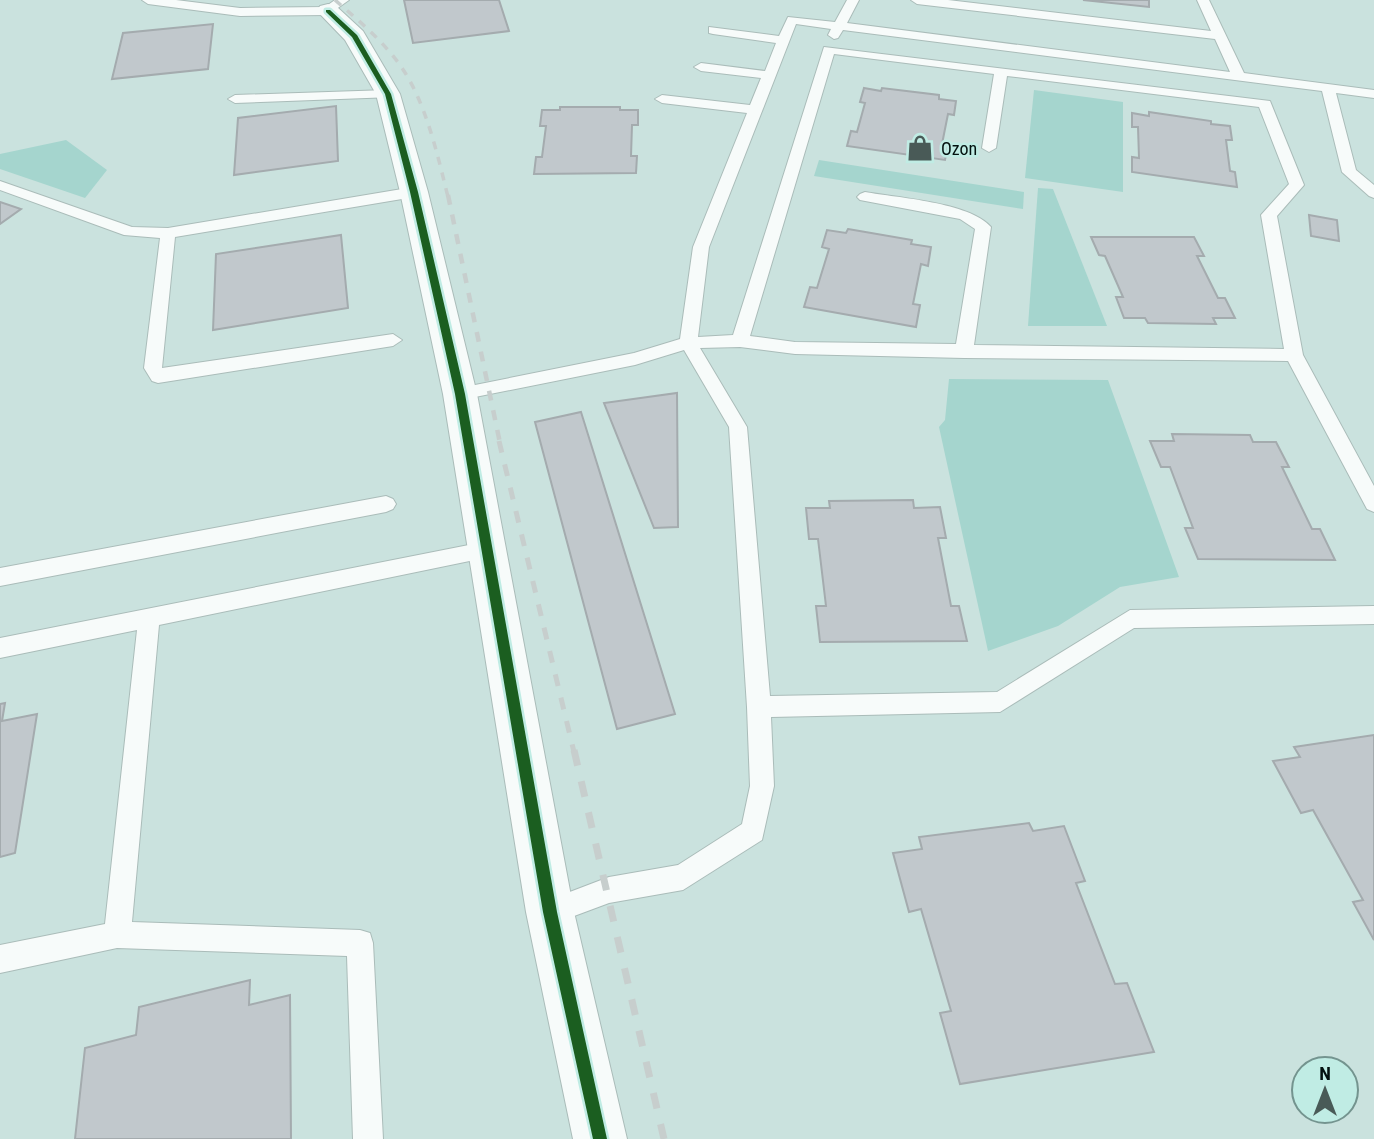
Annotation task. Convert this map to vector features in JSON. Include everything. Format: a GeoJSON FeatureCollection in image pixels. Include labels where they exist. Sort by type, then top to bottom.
{"type":"FeatureCollection","features":[{"type":"Feature","properties":{"kind":"street"},"geometry":{"type":"LineString","coordinates":[[335,6],[388,93],[414,192],[460,394],[550,912],[600,1139]]}},
{"type":"Feature","properties":{"kind":"lane"},"geometry":{"type":"LineString","coordinates":[[148,0],[240,12],[335,6]]}},
{"type":"Feature","properties":{"kind":"lane"},"geometry":{"type":"LineString","coordinates":[[740,341],[837,25],[853,0]]}},
{"type":"Feature","properties":{"kind":"lane"},"geometry":{"type":"LineString","coordinates":[[917,0],[1025,6],[1220,36]]}},
{"type":"Feature","properties":{"kind":"lane"},"geometry":{"type":"LineString","coordinates":[[1203,0],[1239,77]]}},
{"type":"Feature","properties":{"kind":"lane"},"geometry":{"type":"LineString","coordinates":[[550,912],[609,890],[683,877],[753,831],[762,786],[759,707],[738,427],[688,343],[701,247],[792,20],[1374,94]]}},
{"type":"Feature","properties":{"kind":"lane"},"geometry":{"type":"LineString","coordinates":[[713,30],[782,40]]}},
{"type":"Feature","properties":{"kind":"lane"},"geometry":{"type":"LineString","coordinates":[[829,50],[1265,104],[1297,185],[1269,215],[1294,355],[1374,503]]}},
{"type":"Feature","properties":{"kind":"lane"},"geometry":{"type":"LineString","coordinates":[[701,67],[769,75]]}},
{"type":"Feature","properties":{"kind":"lane"},"geometry":{"type":"LineString","coordinates":[[989,148],[1001,73]]}},
{"type":"Feature","properties":{"kind":"lane"},"geometry":{"type":"LineString","coordinates":[[1328,88],[1349,172],[1374,192]]}},
{"type":"Feature","properties":{"kind":"lane"},"geometry":{"type":"LineString","coordinates":[[235,99],[388,93]]}},
{"type":"Feature","properties":{"kind":"lane"},"geometry":{"type":"LineString","coordinates":[[662,99],[754,110]]}},
{"type":"Feature","properties":{"kind":"lane"},"geometry":{"type":"LineString","coordinates":[[0,185],[130,232],[168,233],[414,192]]}},
{"type":"Feature","properties":{"kind":"lane"},"geometry":{"type":"LineString","coordinates":[[865,198],[965,215],[983,227],[964,352]]}},
{"type":"Feature","properties":{"kind":"lane"},"geometry":{"type":"LineString","coordinates":[[168,233],[153,368],[158,377],[393,340]]}},
{"type":"Feature","properties":{"kind":"lane"},"geometry":{"type":"LineString","coordinates":[[460,394],[635,359],[688,343],[740,341],[794,348],[964,352],[1294,355]]}},
{"type":"Feature","properties":{"kind":"lane"},"geometry":{"type":"LineString","coordinates":[[0,576],[386,504]]}},
{"type":"Feature","properties":{"kind":"lane"},"geometry":{"type":"LineString","coordinates":[[0,648],[489,549]]}},
{"type":"Feature","properties":{"kind":"lane"},"geometry":{"type":"LineString","coordinates":[[759,707],[1000,702],[1130,618],[1374,615]]}},
{"type":"Feature","properties":{"kind":"lane"},"geometry":{"type":"LineString","coordinates":[[117,935],[149,618]]}},
{"type":"Feature","properties":{"kind":"lane"},"geometry":{"type":"LineString","coordinates":[[0,959],[117,935],[360,943],[368,1139]]}},
{"type":"Feature","properties":{"kind":"shaded area"},"geometry":{"type":"Polygon","coordinates":[[[1034,90],[1123,102],[1123,192],[1025,178],[1034,90]]]}},
{"type":"Feature","properties":{"kind":"shaded area"},"geometry":{"type":"Polygon","coordinates":[[[66,140],[107,170],[85,198],[0,169],[0,154],[66,140]]]}},
{"type":"Feature","properties":{"kind":"shaded area"},"geometry":{"type":"Polygon","coordinates":[[[819,160],[1024,192],[1023,209],[814,176],[819,160]]]}},
{"type":"Feature","properties":{"kind":"shaded area"},"geometry":{"type":"Polygon","coordinates":[[[1038,188],[1053,189],[1107,326],[1028,326],[1038,188]]]}},
{"type":"Feature","properties":{"kind":"shaded area"},"geometry":{"type":"Polygon","coordinates":[[[949,379],[1108,380],[1179,577],[1120,587],[1058,626],[988,651],[939,427],[945,420],[949,379]]]}},
{"type":"Feature","properties":{"kind":"building"},"geometry":{"type":"Polygon","coordinates":[[[404,0],[499,0],[509,31],[413,43],[404,0]]]}},
{"type":"Feature","properties":{"kind":"building"},"geometry":{"type":"Polygon","coordinates":[[[1083,0],[1149,0],[1149,7],[1083,0]]]}},
{"type":"Feature","properties":{"kind":"building"},"geometry":{"type":"Polygon","coordinates":[[[213,24],[208,69],[112,79],[123,33],[213,24]]]}},
{"type":"Feature","properties":{"kind":"building"},"geometry":{"type":"Polygon","coordinates":[[[864,88],[939,95],[939,99],[956,101],[954,115],[948,114],[942,144],[948,145],[945,160],[847,146],[851,131],[857,132],[865,103],[860,102],[864,88]]]}},
{"type":"Feature","properties":{"kind":"building"},"geometry":{"type":"Polygon","coordinates":[[[336,106],[338,161],[234,175],[238,118],[336,106]]]}},
{"type":"Feature","properties":{"kind":"building"},"geometry":{"type":"Polygon","coordinates":[[[560,107],[620,107],[620,110],[638,110],[638,125],[632,125],[631,156],[637,156],[636,173],[534,174],[536,157],[542,157],[546,126],[540,126],[542,110],[560,110],[560,107]]]}},
{"type":"Feature","properties":{"kind":"building"},"geometry":{"type":"Polygon","coordinates":[[[1149,112],[1230,126],[1232,140],[1226,140],[1230,171],[1235,172],[1237,187],[1132,172],[1132,157],[1139,158],[1138,127],[1132,127],[1132,113],[1149,116],[1149,112]]]}},
{"type":"Feature","properties":{"kind":"building"},"geometry":{"type":"Polygon","coordinates":[[[0,202],[21,209],[0,224],[0,202]]]}},
{"type":"Feature","properties":{"kind":"building"},"geometry":{"type":"Polygon","coordinates":[[[1309,215],[1337,220],[1339,241],[1311,236],[1309,215]]]}},
{"type":"Feature","properties":{"kind":"building"},"geometry":{"type":"Polygon","coordinates":[[[848,229],[912,240],[911,244],[931,247],[928,266],[921,264],[913,304],[920,305],[916,327],[804,307],[810,287],[817,288],[829,249],[822,247],[827,230],[846,233],[848,229]]]}},
{"type":"Feature","properties":{"kind":"building"},"geometry":{"type":"Polygon","coordinates":[[[341,235],[348,308],[213,330],[216,254],[341,235]]]}},
{"type":"Feature","properties":{"kind":"building"},"geometry":{"type":"Polygon","coordinates":[[[1091,237],[1194,237],[1204,256],[1197,256],[1218,298],[1225,298],[1235,318],[1213,318],[1216,324],[1148,323],[1145,318],[1124,318],[1116,297],[1123,297],[1105,256],[1099,255],[1091,237]]]}},
{"type":"Feature","properties":{"kind":"building"},"geometry":{"type":"Polygon","coordinates":[[[677,393],[678,527],[654,528],[604,403],[677,393]]]}},
{"type":"Feature","properties":{"kind":"building"},"geometry":{"type":"Polygon","coordinates":[[[581,412],[675,714],[617,729],[535,422],[581,412]]]}},
{"type":"Feature","properties":{"kind":"building"},"geometry":{"type":"Polygon","coordinates":[[[1172,434],[1250,435],[1253,442],[1276,442],[1289,467],[1282,467],[1312,529],[1320,529],[1335,560],[1198,559],[1185,528],[1193,528],[1170,467],[1161,467],[1150,441],[1174,441],[1172,434]]]}},
{"type":"Feature","properties":{"kind":"building"},"geometry":{"type":"Polygon","coordinates":[[[913,500],[914,508],[940,507],[946,538],[938,538],[951,606],[959,606],[967,641],[820,642],[816,606],[826,606],[818,539],[809,539],[806,508],[830,508],[829,501],[913,500]]]}},
{"type":"Feature","properties":{"kind":"building"},"geometry":{"type":"Polygon","coordinates":[[[5,703],[2,721],[37,714],[15,853],[0,857],[0,704],[5,703]]]}},
{"type":"Feature","properties":{"kind":"building"},"geometry":{"type":"Polygon","coordinates":[[[1374,735],[1374,940],[1353,902],[1363,900],[1313,810],[1301,813],[1273,761],[1300,757],[1294,747],[1374,735]]]}},
{"type":"Feature","properties":{"kind":"building"},"geometry":{"type":"Polygon","coordinates":[[[1029,823],[1033,831],[1064,826],[1085,881],[1076,883],[1115,984],[1127,983],[1154,1052],[960,1084],[940,1013],[951,1011],[921,909],[909,912],[893,853],[922,849],[919,837],[1029,823]]]}},
{"type":"Feature","properties":{"kind":"building"},"geometry":{"type":"Polygon","coordinates":[[[250,980],[249,1005],[290,995],[291,1139],[75,1139],[85,1048],[136,1035],[139,1007],[250,980]]]}},
{"type":"Feature","properties":{"kind":"railway"},"geometry":{"type":"LineString","coordinates":[[335,0],[385,47],[409,79],[430,128],[448,197]]}},
{"type":"Feature","properties":{"kind":"railway"},"geometry":{"type":"LineString","coordinates":[[448,195],[500,443]]}},
{"type":"Feature","properties":{"kind":"railway"},"geometry":{"type":"LineString","coordinates":[[499,441],[574,752]]}},
{"type":"Feature","properties":{"kind":"railway"},"geometry":{"type":"LineString","coordinates":[[574,750],[664,1139]]}},
{"type":"Feature","properties":{"kind":"cycle path"},"geometry":{"type":"LineString","coordinates":[[328,11],[355,36],[388,94],[414,192],[460,394],[550,912],[600,1139]]}},
{"type":"Feature","properties":{"kind":"place","name":"Ozon"},"geometry":{"type":"Point","coordinates":[920,148]}}]}
